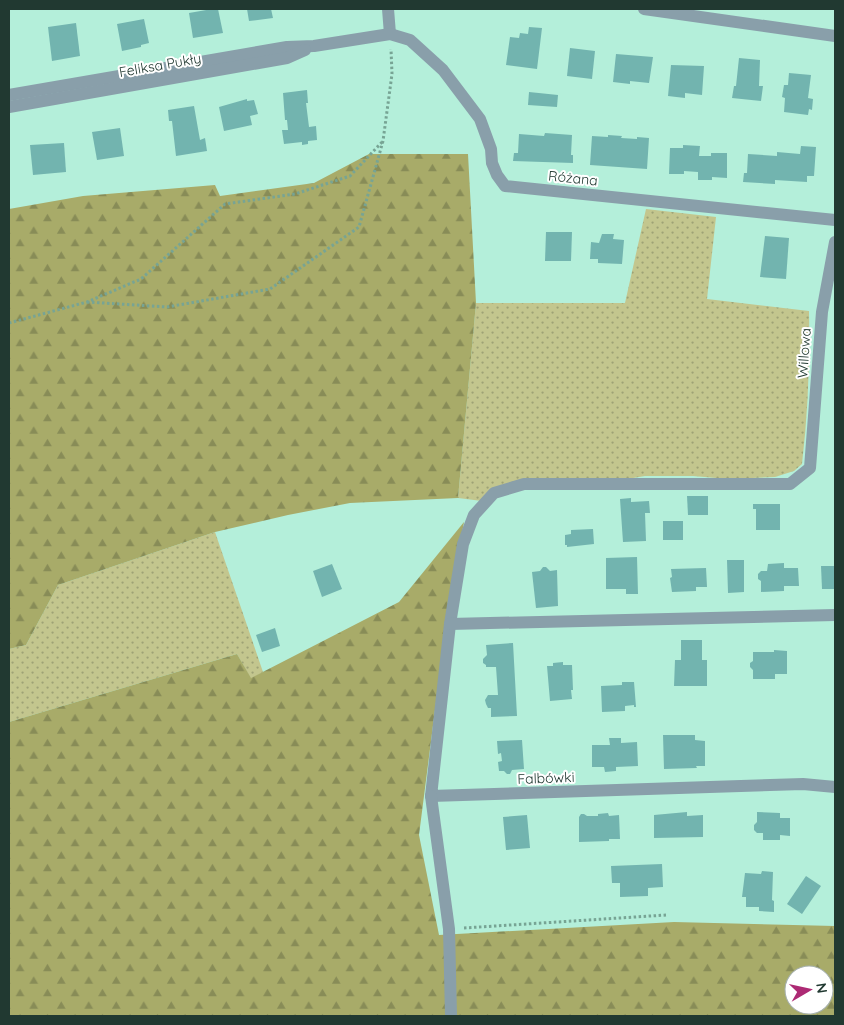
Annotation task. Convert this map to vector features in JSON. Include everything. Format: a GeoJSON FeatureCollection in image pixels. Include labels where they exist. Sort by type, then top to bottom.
{"type":"FeatureCollection","features":[{"type":"Feature","properties":{"kind":"street"},"geometry":{"type":"LineString","coordinates":[[388,9],[390,34]]}},
{"type":"Feature","properties":{"kind":"street"},"geometry":{"type":"LineString","coordinates":[[644,9],[835,36]]}},
{"type":"Feature","properties":{"kind":"street","name":"Feliksa Pukły"},"geometry":{"type":"LineString","coordinates":[[9,95],[287,47],[314,46],[390,34]]}},
{"type":"Feature","properties":{"kind":"street","name":"Różana"},"geometry":{"type":"LineString","coordinates":[[390,34],[410,40],[443,70],[480,119],[491,149],[492,163],[497,175],[505,186],[835,220]]}},
{"type":"Feature","properties":{"kind":"street","name":"Feliksa Pukły"},"geometry":{"type":"LineString","coordinates":[[9,107],[287,58],[314,46]]}},
{"type":"Feature","properties":{"kind":"street","name":"Willowa"},"geometry":{"type":"LineString","coordinates":[[450,624],[463,544],[474,516],[494,493],[524,484],[790,484],[810,468],[822,312],[835,242]]}},
{"type":"Feature","properties":{"kind":"street"},"geometry":{"type":"LineString","coordinates":[[452,1016],[449,929],[431,796],[450,624],[835,615]]}},
{"type":"Feature","properties":{"kind":"street","name":"Falbówki"},"geometry":{"type":"LineString","coordinates":[[431,796],[803,784],[835,786]]}},
{"type":"Feature","properties":{"kind":"path"},"geometry":{"type":"LineString","coordinates":[[86,302],[167,308],[270,289],[359,227],[384,140],[392,74],[390,34]]}},
{"type":"Feature","properties":{"kind":"path"},"geometry":{"type":"LineString","coordinates":[[9,323],[86,302],[141,279],[225,204],[295,194],[350,176],[384,140]]}},
{"type":"Feature","properties":{"kind":"path"},"geometry":{"type":"LineString","coordinates":[[449,929],[666,915]]}},
{"type":"Feature","properties":{"kind":"green space"},"geometry":{"type":"Polygon","coordinates":[[[369,154],[468,154],[476,303],[458,498],[350,503],[215,532],[58,585],[26,645],[9,649],[9,209],[83,196],[215,185],[220,196],[314,183],[369,154]]]}},
{"type":"Feature","properties":{"kind":"green space"},"geometry":{"type":"Polygon","coordinates":[[[646,209],[716,217],[707,299],[809,311],[808,388],[802,464],[794,471],[775,477],[728,479],[693,476],[645,476],[627,479],[525,480],[482,501],[458,498],[476,303],[625,303],[646,209]]]}},
{"type":"Feature","properties":{"kind":"green space"},"geometry":{"type":"Polygon","coordinates":[[[464,522],[446,624],[419,835],[439,935],[674,922],[835,926],[835,1016],[9,1016],[9,722],[237,654],[251,678],[399,602],[464,522]]]}},
{"type":"Feature","properties":{"kind":"green space"},"geometry":{"type":"Polygon","coordinates":[[[215,532],[263,672],[251,679],[237,654],[9,722],[9,649],[26,645],[58,585],[215,532]]]}},
{"type":"Feature","properties":{"kind":"building"},"geometry":{"type":"Polygon","coordinates":[[[218,9],[223,33],[193,38],[189,13],[218,9]]]}},
{"type":"Feature","properties":{"kind":"building"},"geometry":{"type":"Polygon","coordinates":[[[247,9],[271,9],[273,18],[249,21],[247,9]]]}},
{"type":"Feature","properties":{"kind":"building"},"geometry":{"type":"Polygon","coordinates":[[[144,19],[149,43],[141,45],[141,47],[122,51],[117,24],[144,19]]]}},
{"type":"Feature","properties":{"kind":"building"},"geometry":{"type":"Polygon","coordinates":[[[76,23],[80,56],[52,61],[48,27],[76,23]]]}},
{"type":"Feature","properties":{"kind":"building"},"geometry":{"type":"Polygon","coordinates":[[[529,27],[542,28],[537,69],[506,65],[510,37],[519,38],[520,33],[528,34],[529,27]]]}},
{"type":"Feature","properties":{"kind":"building"},"geometry":{"type":"Polygon","coordinates":[[[570,48],[595,51],[592,79],[567,76],[570,48]]]}},
{"type":"Feature","properties":{"kind":"building"},"geometry":{"type":"Polygon","coordinates":[[[616,54],[653,57],[649,83],[630,81],[630,84],[613,82],[616,54]]]}},
{"type":"Feature","properties":{"kind":"building"},"geometry":{"type":"Polygon","coordinates":[[[739,58],[760,60],[759,86],[763,86],[761,101],[732,98],[734,86],[736,86],[739,58]]]}},
{"type":"Feature","properties":{"kind":"building"},"geometry":{"type":"Polygon","coordinates":[[[671,65],[704,66],[702,95],[685,93],[685,98],[668,96],[671,65]]]}},
{"type":"Feature","properties":{"kind":"building"},"geometry":{"type":"Polygon","coordinates":[[[789,73],[811,75],[808,98],[813,99],[812,110],[809,109],[808,115],[784,112],[785,98],[782,97],[784,85],[788,85],[789,73]]]}},
{"type":"Feature","properties":{"kind":"building"},"geometry":{"type":"Polygon","coordinates":[[[307,90],[308,103],[306,103],[309,127],[316,126],[317,140],[308,141],[308,144],[302,145],[302,142],[284,144],[282,130],[288,130],[287,120],[285,120],[283,93],[307,90]]]}},
{"type":"Feature","properties":{"kind":"building"},"geometry":{"type":"Polygon","coordinates":[[[529,92],[558,95],[557,107],[528,105],[529,92]]]}},
{"type":"Feature","properties":{"kind":"building"},"geometry":{"type":"Polygon","coordinates":[[[247,99],[247,101],[254,100],[258,114],[250,116],[252,125],[224,131],[219,107],[247,99]]]}},
{"type":"Feature","properties":{"kind":"building"},"geometry":{"type":"Polygon","coordinates":[[[194,106],[200,140],[205,138],[207,151],[176,156],[172,121],[169,121],[168,110],[194,106]]]}},
{"type":"Feature","properties":{"kind":"building"},"geometry":{"type":"Polygon","coordinates":[[[120,128],[124,156],[97,160],[92,132],[120,128]]]}},
{"type":"Feature","properties":{"kind":"building"},"geometry":{"type":"Polygon","coordinates":[[[545,133],[572,135],[571,155],[573,155],[573,163],[513,161],[514,153],[518,153],[519,134],[544,136],[545,133]]]}},
{"type":"Feature","properties":{"kind":"building"},"geometry":{"type":"Polygon","coordinates":[[[608,135],[622,136],[621,138],[649,138],[647,169],[590,165],[592,136],[608,137],[608,135]]]}},
{"type":"Feature","properties":{"kind":"building"},"geometry":{"type":"Polygon","coordinates":[[[64,143],[66,172],[33,175],[30,145],[64,143]]]}},
{"type":"Feature","properties":{"kind":"building"},"geometry":{"type":"Polygon","coordinates":[[[683,145],[700,146],[699,156],[711,156],[711,153],[727,153],[727,178],[712,177],[712,180],[698,180],[698,172],[684,171],[684,174],[669,174],[670,148],[683,148],[683,145]]]}},
{"type":"Feature","properties":{"kind":"building"},"geometry":{"type":"Polygon","coordinates":[[[801,146],[816,147],[814,176],[807,176],[807,182],[775,180],[775,184],[743,182],[744,173],[747,173],[748,154],[777,156],[777,152],[800,154],[801,146]]]}},
{"type":"Feature","properties":{"kind":"building"},"geometry":{"type":"Polygon","coordinates":[[[546,232],[572,232],[571,261],[545,261],[546,232]]]}},
{"type":"Feature","properties":{"kind":"building"},"geometry":{"type":"Polygon","coordinates":[[[602,234],[614,234],[613,239],[624,240],[622,264],[598,263],[598,259],[590,259],[591,242],[599,243],[602,234]]]}},
{"type":"Feature","properties":{"kind":"building"},"geometry":{"type":"Polygon","coordinates":[[[765,236],[789,238],[786,279],[760,277],[765,236]]]}},
{"type":"Feature","properties":{"kind":"building"},"geometry":{"type":"Polygon","coordinates":[[[687,496],[708,496],[708,515],[688,515],[687,496]]]}},
{"type":"Feature","properties":{"kind":"building"},"geometry":{"type":"Polygon","coordinates":[[[631,498],[631,502],[649,501],[650,513],[645,513],[646,541],[623,542],[620,499],[631,498]]]}},
{"type":"Feature","properties":{"kind":"building"},"geometry":{"type":"Polygon","coordinates":[[[753,504],[780,504],[780,530],[756,530],[756,509],[753,509],[753,504]]]}},
{"type":"Feature","properties":{"kind":"building"},"geometry":{"type":"Polygon","coordinates":[[[663,521],[683,521],[683,540],[663,540],[663,521]]]}},
{"type":"Feature","properties":{"kind":"building"},"geometry":{"type":"Polygon","coordinates":[[[593,529],[594,544],[567,547],[565,545],[565,535],[571,534],[571,530],[593,529]]]}},
{"type":"Feature","properties":{"kind":"building"},"geometry":{"type":"Polygon","coordinates":[[[637,557],[638,594],[626,594],[626,589],[606,589],[606,558],[637,557]]]}},
{"type":"Feature","properties":{"kind":"building"},"geometry":{"type":"Polygon","coordinates":[[[727,560],[744,560],[744,592],[728,593],[727,560]]]}},
{"type":"Feature","properties":{"kind":"building"},"geometry":{"type":"Polygon","coordinates":[[[784,563],[784,568],[798,568],[799,586],[784,586],[784,591],[761,592],[761,581],[758,579],[758,574],[761,571],[767,571],[768,564],[784,563]]]}},
{"type":"Feature","properties":{"kind":"building"},"geometry":{"type":"Polygon","coordinates":[[[332,564],[342,589],[322,597],[313,571],[332,564]]]}},
{"type":"Feature","properties":{"kind":"building"},"geometry":{"type":"Polygon","coordinates":[[[821,566],[835,566],[835,589],[822,589],[821,566]]]}},
{"type":"Feature","properties":{"kind":"building"},"geometry":{"type":"Polygon","coordinates":[[[543,567],[550,571],[557,570],[558,606],[536,608],[532,572],[540,571],[543,567]]]}},
{"type":"Feature","properties":{"kind":"building"},"geometry":{"type":"Polygon","coordinates":[[[706,568],[707,587],[696,587],[696,591],[672,592],[671,569],[706,568]]]}},
{"type":"Feature","properties":{"kind":"building"},"geometry":{"type":"Polygon","coordinates":[[[275,628],[280,646],[262,652],[256,635],[275,628]]]}},
{"type":"Feature","properties":{"kind":"building"},"geometry":{"type":"Polygon","coordinates":[[[681,640],[702,640],[702,660],[707,660],[707,686],[674,686],[675,660],[681,660],[681,640]]]}},
{"type":"Feature","properties":{"kind":"building"},"geometry":{"type":"Polygon","coordinates":[[[513,643],[517,716],[491,717],[491,708],[488,708],[485,700],[488,695],[498,695],[496,667],[486,667],[483,663],[483,659],[487,655],[486,645],[513,643]]]}},
{"type":"Feature","properties":{"kind":"building"},"geometry":{"type":"Polygon","coordinates":[[[774,650],[787,651],[787,674],[775,674],[775,679],[753,679],[753,670],[750,667],[750,663],[753,661],[753,652],[774,652],[774,650]]]}},
{"type":"Feature","properties":{"kind":"building"},"geometry":{"type":"Polygon","coordinates":[[[563,662],[563,665],[572,665],[572,699],[550,701],[547,666],[563,662]]]}},
{"type":"Feature","properties":{"kind":"building"},"geometry":{"type":"Polygon","coordinates":[[[622,682],[634,682],[636,707],[634,705],[625,706],[625,711],[602,712],[601,686],[622,685],[622,682]]]}},
{"type":"Feature","properties":{"kind":"building"},"geometry":{"type":"Polygon","coordinates":[[[663,735],[695,735],[695,740],[705,741],[705,766],[664,769],[663,735]]]}},
{"type":"Feature","properties":{"kind":"building"},"geometry":{"type":"Polygon","coordinates":[[[609,738],[621,738],[621,743],[637,742],[638,766],[616,767],[616,771],[605,772],[604,767],[592,767],[592,745],[610,745],[609,738]]]}},
{"type":"Feature","properties":{"kind":"building"},"geometry":{"type":"Polygon","coordinates":[[[522,740],[524,769],[512,770],[510,774],[499,771],[498,762],[502,761],[501,753],[498,754],[497,741],[522,740]]]}},
{"type":"Feature","properties":{"kind":"building"},"geometry":{"type":"Polygon","coordinates":[[[687,812],[687,816],[703,815],[703,837],[654,838],[654,815],[687,812]]]}},
{"type":"Feature","properties":{"kind":"building"},"geometry":{"type":"Polygon","coordinates":[[[757,812],[780,813],[780,818],[790,818],[790,836],[780,835],[780,840],[763,840],[763,833],[757,833],[754,830],[754,825],[757,822],[757,812]]]}},
{"type":"Feature","properties":{"kind":"building"},"geometry":{"type":"Polygon","coordinates":[[[608,813],[609,816],[619,815],[620,839],[579,842],[579,817],[581,814],[598,816],[598,814],[608,813]]]}},
{"type":"Feature","properties":{"kind":"building"},"geometry":{"type":"Polygon","coordinates":[[[527,815],[530,848],[506,850],[503,817],[527,815]]]}},
{"type":"Feature","properties":{"kind":"building"},"geometry":{"type":"Polygon","coordinates":[[[662,864],[663,887],[648,888],[648,896],[620,897],[620,883],[612,883],[611,866],[662,864]]]}},
{"type":"Feature","properties":{"kind":"building"},"geometry":{"type":"Polygon","coordinates":[[[762,871],[773,872],[772,900],[774,901],[774,912],[759,911],[759,907],[746,907],[746,897],[742,897],[745,873],[761,874],[762,871]]]}},
{"type":"Feature","properties":{"kind":"building"},"geometry":{"type":"Polygon","coordinates":[[[806,876],[821,886],[802,914],[787,904],[806,876]]]}}]}
